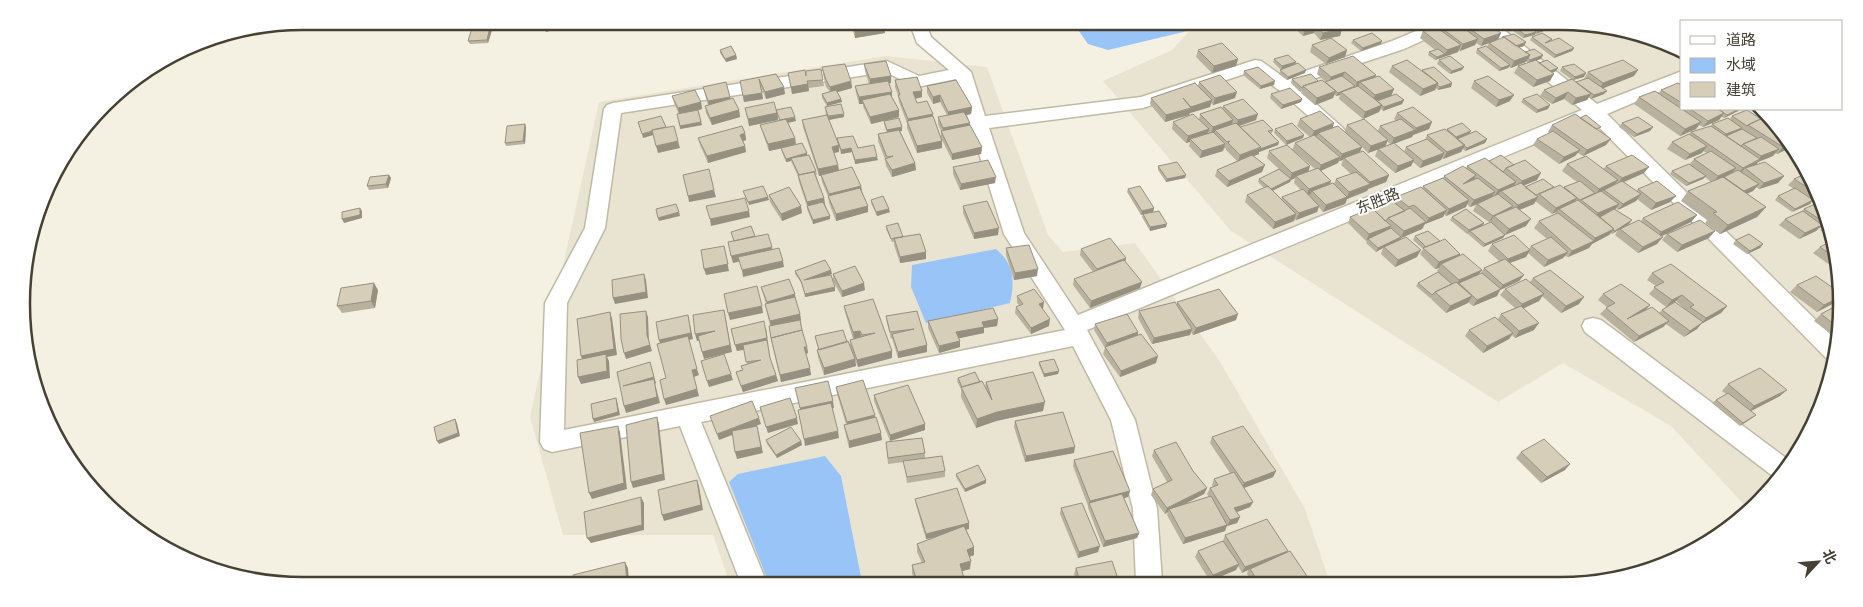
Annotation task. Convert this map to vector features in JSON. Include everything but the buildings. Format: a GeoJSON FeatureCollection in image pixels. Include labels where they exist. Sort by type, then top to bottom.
{"type":"FeatureCollection","features":[{"type":"Feature","properties":{"kind":"street"},"geometry":{"type":"LineString","coordinates":[[920,30],[923,39],[962,72],[1014,234],[1076,331],[1122,420],[1145,509],[1149,577]]}},
{"type":"Feature","properties":{"kind":"street"},"geometry":{"type":"LineString","coordinates":[[1286,87],[1292,80],[1398,45],[1433,30]]}},
{"type":"Feature","properties":{"kind":"street"},"geometry":{"type":"LineString","coordinates":[[1498,30],[1594,112],[1830,348]]}},
{"type":"Feature","properties":{"kind":"street"},"geometry":{"type":"LineString","coordinates":[[979,123],[1143,102],[1254,65],[1286,87],[1352,145]]}},
{"type":"Feature","properties":{"kind":"street","name":"东胜路"},"geometry":{"type":"LineString","coordinates":[[962,72],[917,82],[886,66],[613,109],[595,228],[556,303],[552,442],[687,415],[1076,331],[1403,191],[1680,77]]}},
{"type":"Feature","properties":{"kind":"street"},"geometry":{"type":"LineString","coordinates":[[1388,178],[1403,191]]}},
{"type":"Feature","properties":{"kind":"street"},"geometry":{"type":"LineString","coordinates":[[1593,326],[1779,467]]}},
{"type":"Feature","properties":{"kind":"street"},"geometry":{"type":"LineString","coordinates":[[687,415],[751,577]]}},
{"type":"Feature","properties":{"kind":"shaded area"},"geometry":{"type":"Polygon","coordinates":[[[1190,30],[1560,30],[1613,35],[1630,39],[1680,58],[1680,110],[1753,110],[1776,137],[1796,167],[1812,199],[1824,233],[1831,268],[1833,304],[1828,357],[1812,408],[1787,455],[1765,484],[1744,505],[1671,426],[1563,363],[1498,402],[1231,231],[1103,81],[1172,50],[1190,30]]]}},
{"type":"Feature","properties":{"kind":"shaded area"},"geometry":{"type":"Polygon","coordinates":[[[886,56],[987,67],[1048,235],[1063,252],[1135,243],[1219,360],[1305,509],[1328,577],[728,577],[713,535],[563,535],[530,417],[599,102],[886,56]]]}},
{"type":"Feature","properties":{"kind":"water"},"geometry":{"type":"Polygon","coordinates":[[[1078,30],[1192,30],[1108,50],[1088,44],[1078,30]]]}},
{"type":"Feature","properties":{"kind":"water"},"geometry":{"type":"Polygon","coordinates":[[[996,249],[1010,267],[1012,273],[1010,303],[926,323],[911,287],[912,265],[996,249]]]}},
{"type":"Feature","properties":{"kind":"water"},"geometry":{"type":"Polygon","coordinates":[[[825,456],[841,476],[861,577],[766,577],[729,482],[738,474],[825,456]]]}}]}
